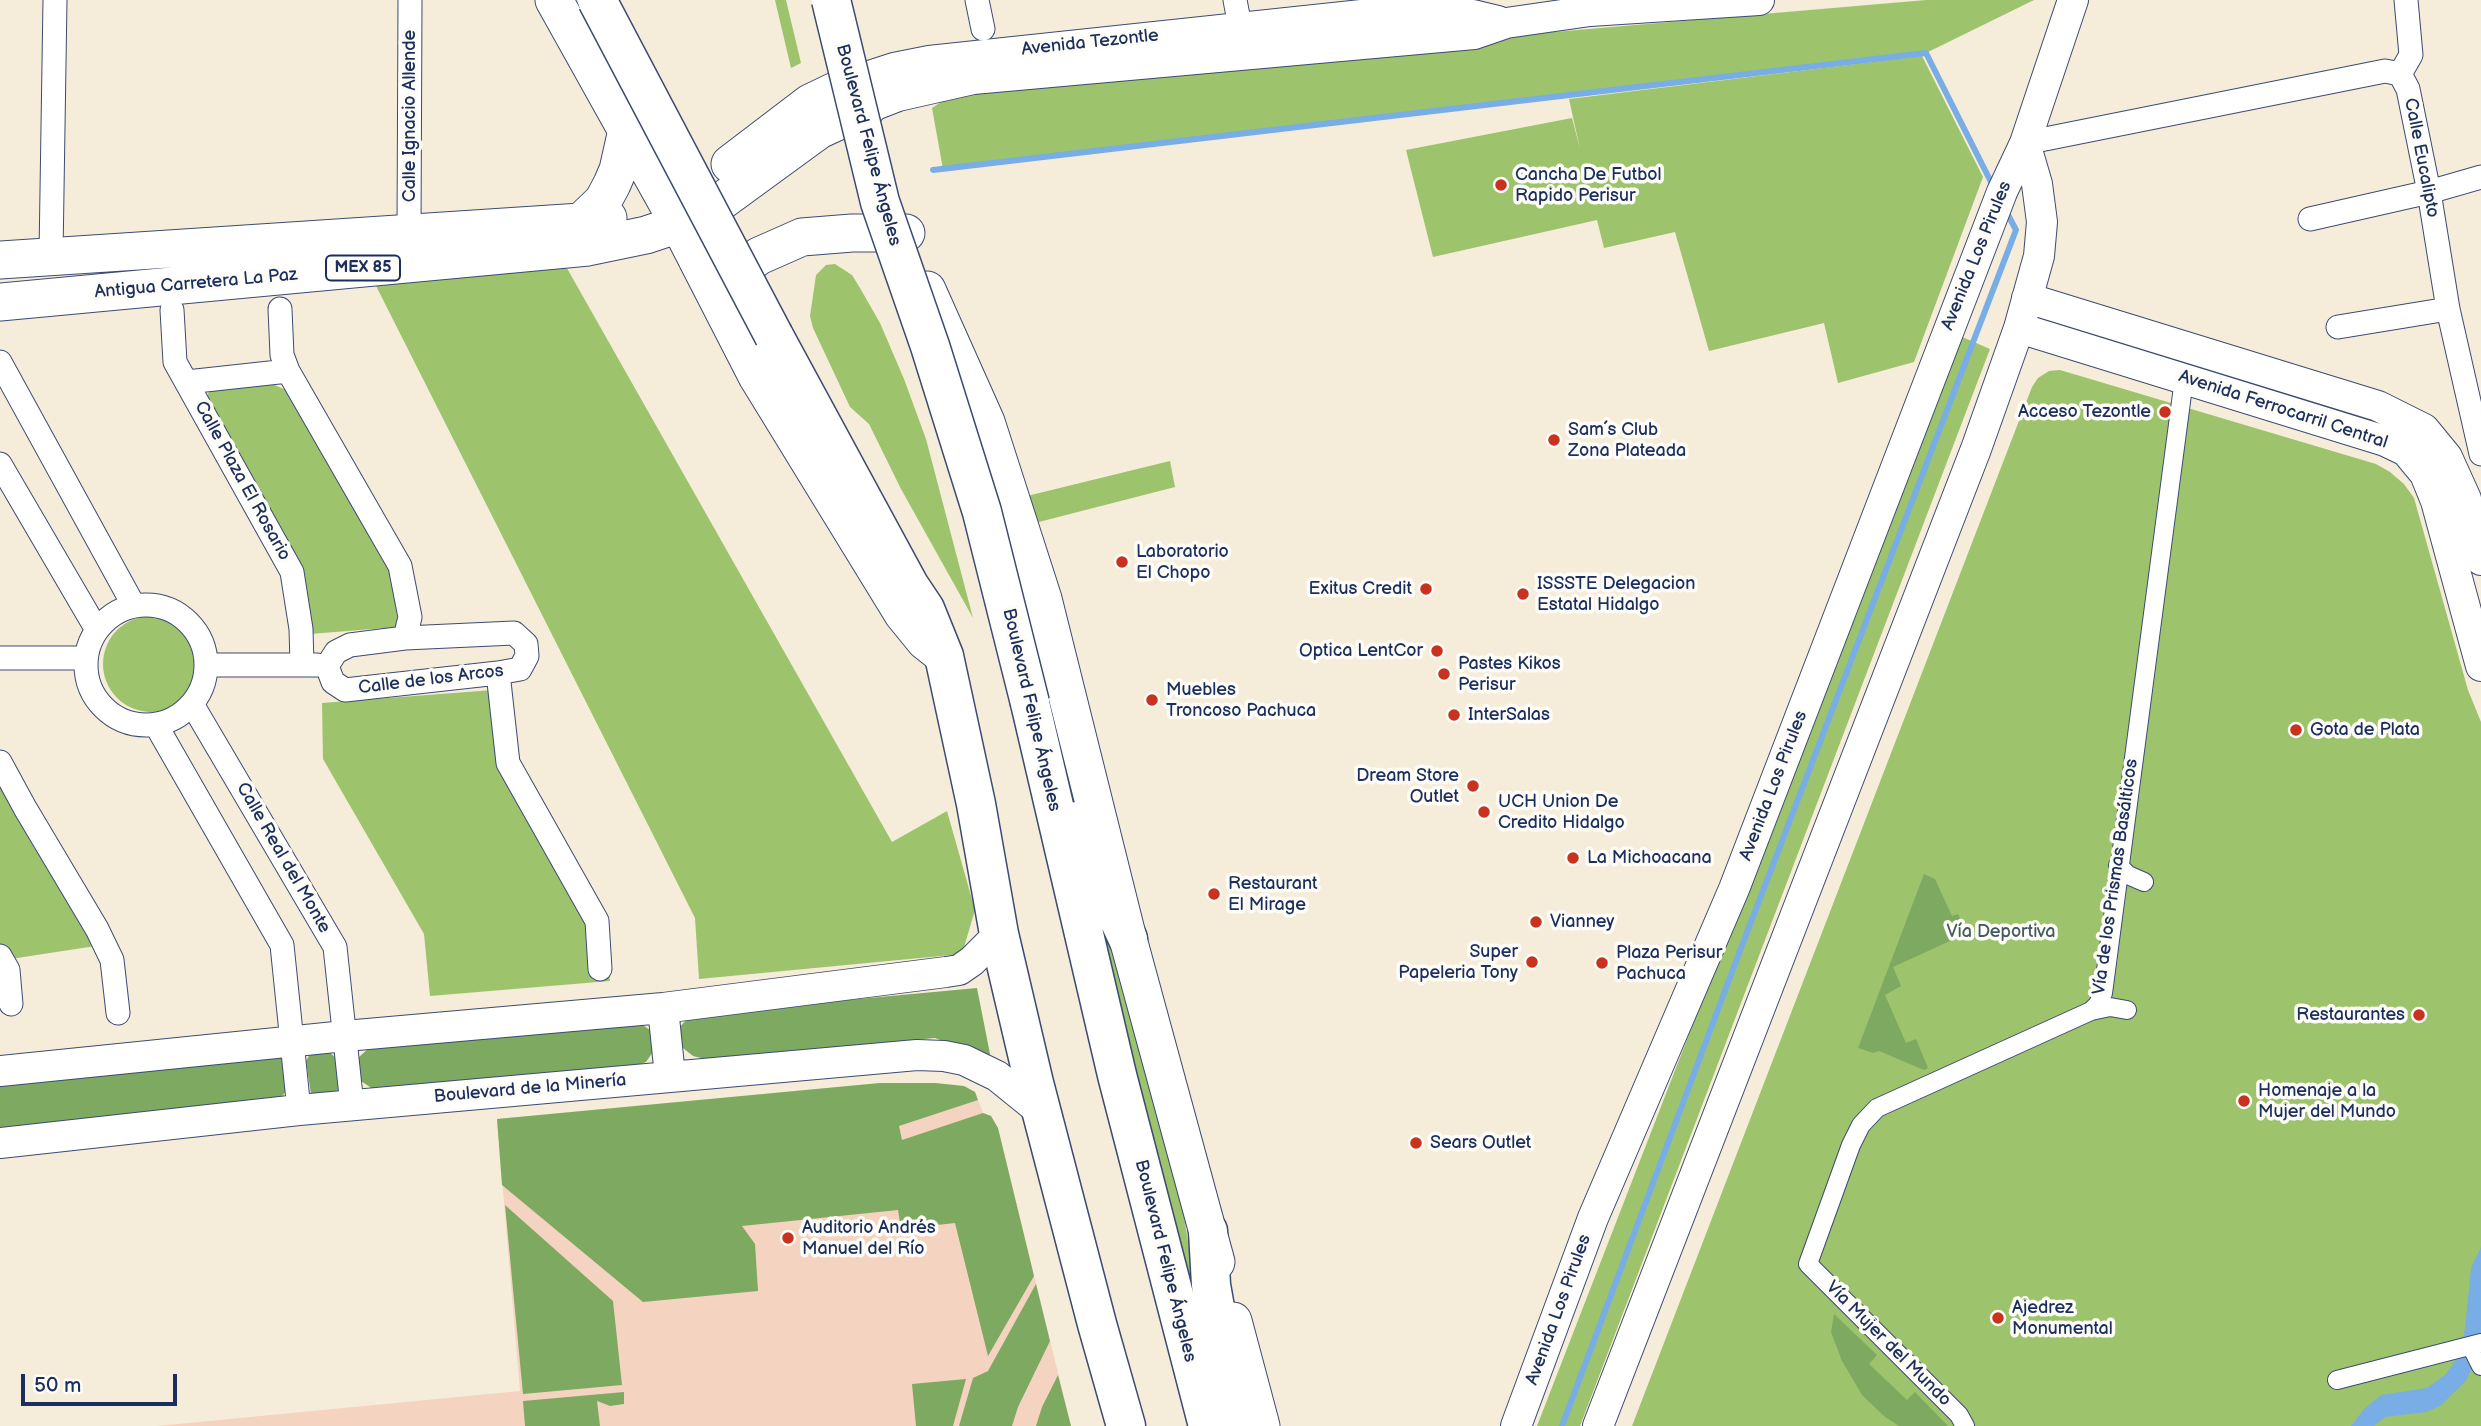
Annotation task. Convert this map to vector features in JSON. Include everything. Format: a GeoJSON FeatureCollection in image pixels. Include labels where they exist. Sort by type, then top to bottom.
{"type":"FeatureCollection","features":[{"type":"Feature","properties":{"kind":"highway"},"geometry":{"type":"LineString","coordinates":[[597,0],[774,336],[909,585],[925,609],[943,656],[976,804],[999,934],[1097,1324],[1126,1426]]}},
{"type":"Feature","properties":{"kind":"highway","name":"Boulevard Felipe Ángeles"},"geometry":{"type":"LineString","coordinates":[[831,0],[880,202],[930,346],[982,512],[1030,703],[1117,1075],[1208,1426]]}},
{"type":"Feature","properties":{"kind":"highway"},"geometry":{"type":"LineString","coordinates":[[1030,703],[1059,765],[1086,849],[1128,939]]}},
{"type":"Feature","properties":{"kind":"highway"},"geometry":{"type":"LineString","coordinates":[[1208,1231],[1210,1285],[1236,1426]]}},
{"type":"Feature","properties":{"kind":"main road"},"geometry":{"type":"LineString","coordinates":[[554,0],[672,212],[757,376],[903,614],[925,641],[943,656]]}},
{"type":"Feature","properties":{"kind":"main road","name":"Boulevard Felipe Ángeles"},"geometry":{"type":"LineString","coordinates":[[842,0],[864,94],[905,233],[933,306],[986,422],[1044,599],[1128,939],[1261,1426]]}},
{"type":"Feature","properties":{"kind":"main road","name":"Avenida Tezontle"},"geometry":{"type":"LineString","coordinates":[[713,193],[819,130],[864,94]]}},
{"type":"Feature","properties":{"kind":"main road"},"geometry":{"type":"LineString","coordinates":[[581,222],[603,201],[612,184],[627,130]]}},
{"type":"Feature","properties":{"kind":"main road","name":"Antigua Carretera La Paz"},"geometry":{"type":"LineString","coordinates":[[0,302],[587,247],[646,235],[672,212],[713,193]]}},
{"type":"Feature","properties":{"kind":"main road","name":"Antigua Carretera La Paz"},"geometry":{"type":"LineString","coordinates":[[0,260],[581,222],[631,214],[672,212]]}},
{"type":"Feature","properties":{"kind":"main road"},"geometry":{"type":"LineString","coordinates":[[721,307],[751,262],[768,250],[802,237],[905,233]]}},
{"type":"Feature","properties":{"kind":"street"},"geometry":{"type":"LineString","coordinates":[[51,256],[55,0]]}},
{"type":"Feature","properties":{"kind":"street","name":"Calle Ignacio Allende"},"geometry":{"type":"LineString","coordinates":[[409,233],[410,0]]}},
{"type":"Feature","properties":{"kind":"street"},"geometry":{"type":"LineString","coordinates":[[977,0],[983,29]]}},
{"type":"Feature","properties":{"kind":"street","name":"Avenida Tezontle"},"geometry":{"type":"LineString","coordinates":[[864,94],[894,68],[1238,13],[1389,12],[1473,16],[1506,23],[1538,9],[1590,11],[1759,0]]}},
{"type":"Feature","properties":{"kind":"street","name":"Avenida Los Pirules"},"geometry":{"type":"LineString","coordinates":[[1516,1426],[1592,1218],[1734,889],[2002,192],[2025,143],[2073,0]]}},
{"type":"Feature","properties":{"kind":"street"},"geometry":{"type":"LineString","coordinates":[[2400,74],[2411,55],[2406,0]]}},
{"type":"Feature","properties":{"kind":"street"},"geometry":{"type":"LineString","coordinates":[[1238,13],[1246,55]]}},
{"type":"Feature","properties":{"kind":"street","name":"Avenida Tezontle"},"geometry":{"type":"LineString","coordinates":[[864,94],[898,96],[973,79],[1246,55],[1473,16]]}},
{"type":"Feature","properties":{"kind":"street","name":"Calle Eucalipto"},"geometry":{"type":"LineString","coordinates":[[2025,143],[2385,71],[2400,74],[2408,89],[2429,192],[2448,309],[2477,423],[2481,454]]}},
{"type":"Feature","properties":{"kind":"street","name":"Avenida Los Pirules"},"geometry":{"type":"LineString","coordinates":[[1598,1426],[1976,449],[2019,328],[2039,256],[2042,222],[2036,184],[2025,143]]}},
{"type":"Feature","properties":{"kind":"street"},"geometry":{"type":"LineString","coordinates":[[2310,219],[2429,192],[2481,177]]}},
{"type":"Feature","properties":{"kind":"street","name":"Avenida Ferrocarril Central"},"geometry":{"type":"LineString","coordinates":[[2028,298],[2378,406],[2424,429],[2447,457],[2466,499],[2481,560]]}},
{"type":"Feature","properties":{"kind":"street"},"geometry":{"type":"LineString","coordinates":[[280,309],[282,355],[288,371],[400,566],[410,617],[405,638]]}},
{"type":"Feature","properties":{"kind":"street"},"geometry":{"type":"LineString","coordinates":[[2338,327],[2448,309]]}},
{"type":"Feature","properties":{"kind":"street","name":"Calle Plaza El Rosario"},"geometry":{"type":"LineString","coordinates":[[172,310],[175,362],[292,572],[302,664]]}},
{"type":"Feature","properties":{"kind":"street","name":"Avenida Ferrocarril Central"},"geometry":{"type":"LineString","coordinates":[[2019,328],[2385,441],[2406,451],[2425,474],[2437,501],[2481,666]]}},
{"type":"Feature","properties":{"kind":"street"},"geometry":{"type":"LineString","coordinates":[[0,362],[134,606]]}},
{"type":"Feature","properties":{"kind":"street","name":"Calle Plaza El Rosario"},"geometry":{"type":"LineString","coordinates":[[187,382],[288,371]]}},
{"type":"Feature","properties":{"kind":"street","name":"Vía de los Prismas Basálticos"},"geometry":{"type":"LineString","coordinates":[[1808,1264],[1851,1145],[1861,1125],[1877,1108],[2091,1011],[2103,993],[2184,379]]}},
{"type":"Feature","properties":{"kind":"street"},"geometry":{"type":"LineString","coordinates":[[0,464],[97,630]]}},
{"type":"Feature","properties":{"kind":"street"},"geometry":{"type":"LineString","coordinates":[[152,605],[169,609],[184,618],[197,631],[204,648],[207,665],[205,679],[192,704],[170,721],[156,725],[128,723],[115,718],[104,709],[89,686],[85,672],[89,643],[97,630],[107,619],[134,606],[152,605]]}},
{"type":"Feature","properties":{"kind":"street","name":"Calle de los Arcos"},"geometry":{"type":"LineString","coordinates":[[514,633],[526,644],[527,656],[520,669],[345,690],[333,682],[327,666],[336,652],[351,645],[405,638],[514,633]]}},
{"type":"Feature","properties":{"kind":"street"},"geometry":{"type":"LineString","coordinates":[[0,658],[85,658]]}},
{"type":"Feature","properties":{"kind":"street"},"geometry":{"type":"LineString","coordinates":[[207,665],[327,666]]}},
{"type":"Feature","properties":{"kind":"street"},"geometry":{"type":"LineString","coordinates":[[498,673],[509,763],[597,921],[600,969]]}},
{"type":"Feature","properties":{"kind":"street","name":"Calle Real del Monte"},"geometry":{"type":"LineString","coordinates":[[192,704],[335,947],[352,1105]]}},
{"type":"Feature","properties":{"kind":"street"},"geometry":{"type":"LineString","coordinates":[[156,725],[282,945],[299,1110]]}},
{"type":"Feature","properties":{"kind":"street"},"geometry":{"type":"LineString","coordinates":[[0,762],[24,808],[97,929],[111,960],[118,1013]]}},
{"type":"Feature","properties":{"kind":"street"},"geometry":{"type":"LineString","coordinates":[[2118,865],[2128,875],[2144,882]]}},
{"type":"Feature","properties":{"kind":"street"},"geometry":{"type":"LineString","coordinates":[[0,1071],[292,1041],[663,1008],[959,970],[999,934]]}},
{"type":"Feature","properties":{"kind":"street"},"geometry":{"type":"LineString","coordinates":[[0,956],[8,970],[11,1004]]}},
{"type":"Feature","properties":{"kind":"street"},"geometry":{"type":"LineString","coordinates":[[2091,1011],[2109,1007],[2127,1010]]}},
{"type":"Feature","properties":{"kind":"street"},"geometry":{"type":"LineString","coordinates":[[663,1008],[670,1076]]}},
{"type":"Feature","properties":{"kind":"street","name":"Boulevard de la Minería"},"geometry":{"type":"LineString","coordinates":[[0,1143],[299,1110],[917,1055],[964,1060],[998,1076],[1044,1114]]}},
{"type":"Feature","properties":{"kind":"street","name":"Vía Mujer del Mundo"},"geometry":{"type":"LineString","coordinates":[[1808,1264],[1959,1415],[1965,1426]]}},
{"type":"Feature","properties":{"kind":"street"},"geometry":{"type":"LineString","coordinates":[[2337,1380],[2476,1345],[2481,1366]]}},
{"type":"Feature","properties":{"kind":"shaded area"},"geometry":{"type":"Polygon","coordinates":[[[880,1083],[964,1086],[975,1092],[983,1113],[991,1116],[998,1128],[1071,1426],[157,1426],[520,1391],[497,1119],[880,1083]]]}},
{"type":"Feature","properties":{"kind":"green space"},"geometry":{"type":"Polygon","coordinates":[[[775,0],[786,0],[801,63],[791,68],[775,0]]]}},
{"type":"Feature","properties":{"kind":"green space"},"geometry":{"type":"Polygon","coordinates":[[[1926,0],[2034,0],[1926,53],[943,169],[932,108],[972,82],[1926,0]]]}},
{"type":"Feature","properties":{"kind":"green space"},"geometry":{"type":"Polygon","coordinates":[[[1922,56],[1983,177],[1914,362],[1838,383],[1824,323],[1709,351],[1675,232],[1604,248],[1597,220],[1433,257],[1406,150],[1572,118],[1580,149],[1569,99],[1922,56]]]}},
{"type":"Feature","properties":{"kind":"green space"},"geometry":{"type":"Polygon","coordinates":[[[564,263],[892,842],[947,811],[975,910],[962,954],[699,979],[695,918],[369,272],[564,263]]]}},
{"type":"Feature","properties":{"kind":"green space"},"geometry":{"type":"Polygon","coordinates":[[[835,264],[852,275],[860,288],[880,323],[904,379],[926,439],[973,618],[901,489],[869,424],[850,407],[813,328],[810,316],[816,275],[826,265],[835,264]]]}},
{"type":"Feature","properties":{"kind":"green space"},"geometry":{"type":"Polygon","coordinates":[[[1960,336],[1990,349],[1580,1426],[1537,1426],[1960,336]]]}},
{"type":"Feature","properties":{"kind":"green space","name":"Vía Deportiva"},"geometry":{"type":"Polygon","coordinates":[[[2060,370],[2376,464],[2404,484],[2414,498],[2468,690],[2481,722],[2481,1426],[1632,1426],[2032,387],[2038,378],[2049,371],[2060,370]]]}},
{"type":"Feature","properties":{"kind":"green space"},"geometry":{"type":"Polygon","coordinates":[[[270,383],[295,394],[392,563],[398,627],[310,634],[206,398],[211,388],[270,383]]]}},
{"type":"Feature","properties":{"kind":"green space"},"geometry":{"type":"Polygon","coordinates":[[[1170,461],[1175,487],[1035,523],[1027,496],[1170,461]]]}},
{"type":"Feature","properties":{"kind":"green space"},"geometry":{"type":"Polygon","coordinates":[[[151,616],[169,620],[185,630],[195,646],[199,664],[195,682],[185,698],[169,708],[151,712],[133,708],[117,698],[107,682],[103,664],[107,646],[117,630],[133,620],[151,616]]]}},
{"type":"Feature","properties":{"kind":"green space"},"geometry":{"type":"Polygon","coordinates":[[[506,689],[518,774],[602,917],[610,981],[430,996],[424,934],[323,759],[322,703],[506,689]]]}},
{"type":"Feature","properties":{"kind":"green space"},"geometry":{"type":"Polygon","coordinates":[[[0,775],[102,945],[4,960],[0,953],[0,775]]]}},
{"type":"Feature","properties":{"kind":"green space"},"geometry":{"type":"Polygon","coordinates":[[[1924,874],[1935,879],[1952,916],[1958,914],[1963,925],[1947,933],[1950,941],[1893,967],[1901,986],[1885,995],[1906,1043],[1916,1039],[1928,1068],[1924,1070],[1879,1051],[1873,1053],[1858,1048],[1924,874]]]}},
{"type":"Feature","properties":{"kind":"green space"},"geometry":{"type":"Polygon","coordinates":[[[1106,925],[1178,1177],[1197,1300],[1193,1302],[1125,1031],[1102,927],[1106,925]]]}},
{"type":"Feature","properties":{"kind":"green space"},"geometry":{"type":"Polygon","coordinates":[[[977,988],[991,1059],[935,1038],[705,1059],[693,1056],[683,1048],[678,1038],[679,1028],[687,1019],[697,1014],[977,988]]]}},
{"type":"Feature","properties":{"kind":"green space"},"geometry":{"type":"Polygon","coordinates":[[[637,1021],[650,1030],[655,1049],[646,1062],[629,1069],[376,1091],[361,1081],[357,1067],[359,1057],[370,1047],[637,1021]]]}},
{"type":"Feature","properties":{"kind":"green space"},"geometry":{"type":"Polygon","coordinates":[[[325,1049],[335,1057],[339,1084],[337,1094],[311,1094],[306,1061],[311,1052],[325,1049]]]}},
{"type":"Feature","properties":{"kind":"green space"},"geometry":{"type":"Polygon","coordinates":[[[276,1053],[282,1058],[286,1091],[280,1099],[0,1130],[0,1077],[276,1053]]]}},
{"type":"Feature","properties":{"kind":"green space"},"geometry":{"type":"Polygon","coordinates":[[[880,1083],[935,1083],[964,1086],[975,1092],[978,1100],[899,1126],[902,1140],[983,1113],[991,1116],[998,1128],[1034,1276],[988,1356],[955,1223],[901,1229],[898,1210],[742,1226],[755,1244],[758,1291],[643,1302],[502,1185],[497,1119],[880,1083]]]}},
{"type":"Feature","properties":{"kind":"green space"},"geometry":{"type":"Polygon","coordinates":[[[505,1205],[613,1301],[622,1385],[523,1394],[505,1205]]]}},
{"type":"Feature","properties":{"kind":"green space"},"geometry":{"type":"Polygon","coordinates":[[[1036,1284],[1050,1341],[1018,1407],[1012,1426],[959,1426],[973,1378],[988,1371],[1036,1284]]]}},
{"type":"Feature","properties":{"kind":"green space"},"geometry":{"type":"Polygon","coordinates":[[[1834,1314],[1877,1355],[1869,1364],[1907,1400],[1915,1392],[1948,1426],[1899,1426],[1862,1395],[1842,1361],[1831,1332],[1834,1314]]]}},
{"type":"Feature","properties":{"kind":"green space"},"geometry":{"type":"Polygon","coordinates":[[[1058,1375],[1071,1426],[1036,1426],[1042,1407],[1058,1375]]]}},
{"type":"Feature","properties":{"kind":"green space"},"geometry":{"type":"Polygon","coordinates":[[[966,1379],[953,1426],[916,1426],[912,1384],[966,1379]]]}},
{"type":"Feature","properties":{"kind":"green space"},"geometry":{"type":"Polygon","coordinates":[[[624,1392],[624,1404],[610,1406],[597,1401],[600,1426],[525,1426],[523,1401],[624,1392]]]}},
{"type":"Feature","properties":{"kind":"water"},"geometry":{"type":"Polygon","coordinates":[[[2481,1247],[2481,1348],[2466,1381],[2440,1406],[2426,1412],[2385,1417],[2374,1426],[2351,1426],[2364,1409],[2381,1395],[2427,1388],[2446,1374],[2459,1355],[2465,1329],[2471,1268],[2481,1247]]]}},
{"type":"Feature","properties":{"kind":"waterway"},"geometry":{"type":"LineString","coordinates":[[933,170],[1926,53],[1993,186]]}},
{"type":"Feature","properties":{"kind":"waterway"},"geometry":{"type":"LineString","coordinates":[[1562,1426],[1738,956],[2016,230],[2006,211]]}},
{"type":"Feature","properties":{"kind":"place","name":"Cancha De Futbol Rapido Perisur"},"geometry":{"type":"Point","coordinates":[1501,185]}},
{"type":"Feature","properties":{"kind":"place","name":"Acceso Tezontle"},"geometry":{"type":"Point","coordinates":[2165,412]}},
{"type":"Feature","properties":{"kind":"place","name":"Sam´s Club Zona Plateada"},"geometry":{"type":"Point","coordinates":[1554,440]}},
{"type":"Feature","properties":{"kind":"place","name":"Laboratorio El Chopo"},"geometry":{"type":"Point","coordinates":[1122,562]}},
{"type":"Feature","properties":{"kind":"place","name":"Exitus Credit"},"geometry":{"type":"Point","coordinates":[1426,589]}},
{"type":"Feature","properties":{"kind":"place","name":"ISSSTE Delegacion Estatal Hidalgo"},"geometry":{"type":"Point","coordinates":[1523,594]}},
{"type":"Feature","properties":{"kind":"place","name":"Optica LentCor"},"geometry":{"type":"Point","coordinates":[1437,651]}},
{"type":"Feature","properties":{"kind":"place","name":"Pastes Kikos Perisur"},"geometry":{"type":"Point","coordinates":[1444,674]}},
{"type":"Feature","properties":{"kind":"place","name":"Muebles Troncoso Pachuca"},"geometry":{"type":"Point","coordinates":[1152,700]}},
{"type":"Feature","properties":{"kind":"place","name":"InterSalas"},"geometry":{"type":"Point","coordinates":[1454,715]}},
{"type":"Feature","properties":{"kind":"place","name":"Gota de Plata"},"geometry":{"type":"Point","coordinates":[2296,730]}},
{"type":"Feature","properties":{"kind":"place","name":"Dream Store Outlet"},"geometry":{"type":"Point","coordinates":[1473,786]}},
{"type":"Feature","properties":{"kind":"place","name":"UCH Union De Credito Hidalgo"},"geometry":{"type":"Point","coordinates":[1484,812]}},
{"type":"Feature","properties":{"kind":"place","name":"La Michoacana"},"geometry":{"type":"Point","coordinates":[1573,858]}},
{"type":"Feature","properties":{"kind":"place","name":"Restaurant El Mirage"},"geometry":{"type":"Point","coordinates":[1214,894]}},
{"type":"Feature","properties":{"kind":"place","name":"Vianney"},"geometry":{"type":"Point","coordinates":[1536,922]}},
{"type":"Feature","properties":{"kind":"place","name":"Super Papeleria Tony"},"geometry":{"type":"Point","coordinates":[1532,962]}},
{"type":"Feature","properties":{"kind":"place","name":"Plaza Perisur Pachuca"},"geometry":{"type":"Point","coordinates":[1602,963]}},
{"type":"Feature","properties":{"kind":"place","name":"Restaurantes"},"geometry":{"type":"Point","coordinates":[2419,1015]}},
{"type":"Feature","properties":{"kind":"place","name":"Homenaje a la Mujer del Mundo"},"geometry":{"type":"Point","coordinates":[2244,1101]}},
{"type":"Feature","properties":{"kind":"place","name":"Sears Outlet"},"geometry":{"type":"Point","coordinates":[1416,1143]}},
{"type":"Feature","properties":{"kind":"place","name":"Auditorio Andrés Manuel del Río"},"geometry":{"type":"Point","coordinates":[788,1238]}},
{"type":"Feature","properties":{"kind":"place","name":"Ajedrez Monumental"},"geometry":{"type":"Point","coordinates":[1998,1318]}}]}
